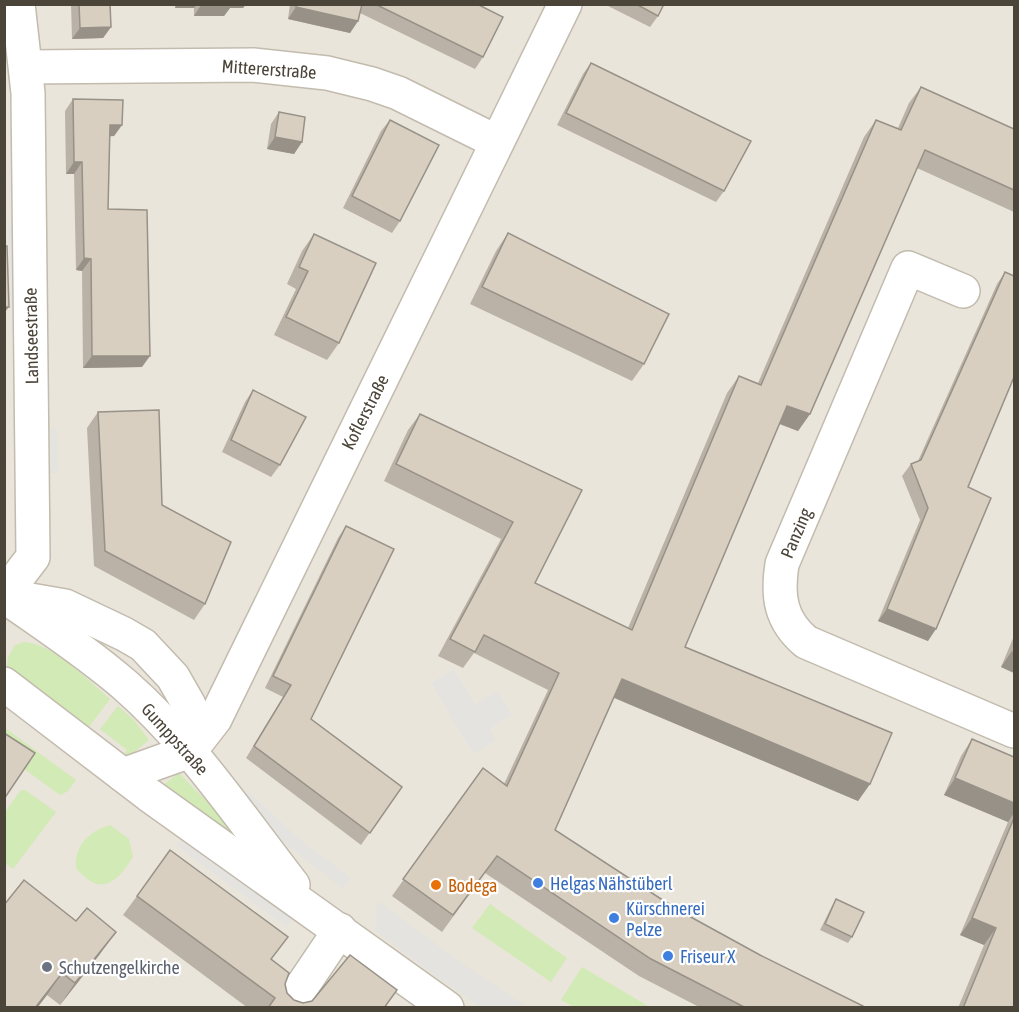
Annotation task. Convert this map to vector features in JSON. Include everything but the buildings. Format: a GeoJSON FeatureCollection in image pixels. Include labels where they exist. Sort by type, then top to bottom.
{"type":"FeatureCollection","features":[{"type":"Feature","properties":{"kind":"street","name":"Landseestraße"},"geometry":{"type":"LineString","coordinates":[[4,596],[33,557],[27,67],[18,4]]}},
{"type":"Feature","properties":{"kind":"street","name":"Koflerstraße"},"geometry":{"type":"LineString","coordinates":[[190,751],[219,711],[564,4]]}},
{"type":"Feature","properties":{"kind":"street"},"geometry":{"type":"LineString","coordinates":[[4,35],[27,67]]}},
{"type":"Feature","properties":{"kind":"street","name":"Mittererstraße"},"geometry":{"type":"LineString","coordinates":[[27,67],[253,65],[327,73],[398,93],[497,142]]}},
{"type":"Feature","properties":{"kind":"street","name":"Panzing"},"geometry":{"type":"LineString","coordinates":[[963,291],[908,268],[782,564],[779,598],[788,624],[806,642],[1014,731]]}},
{"type":"Feature","properties":{"kind":"street","name":"Gumppstraße"},"geometry":{"type":"LineString","coordinates":[[4,596],[98,663],[127,688],[190,751],[327,922]]}},
{"type":"Feature","properties":{"kind":"street","name":"Gumppstraße"},"geometry":{"type":"LineString","coordinates":[[4,684],[123,775],[447,1008]]}},
{"type":"Feature","properties":{"kind":"street"},"geometry":{"type":"LineString","coordinates":[[123,775],[190,751]]}},
{"type":"Feature","properties":{"kind":"street"},"geometry":{"type":"LineString","coordinates":[[290,1004],[327,922]]}},
{"type":"Feature","properties":{"kind":"shaded area"},"geometry":{"type":"Polygon","coordinates":[[[5,5],[1014,5],[1014,1007],[5,1007],[5,5]]]}},
{"type":"Feature","properties":{"kind":"shaded area"},"geometry":{"type":"Polygon","coordinates":[[[20,225],[23,321],[12,322],[8,226],[20,225]]]}},
{"type":"Feature","properties":{"kind":"shaded area"},"geometry":{"type":"Polygon","coordinates":[[[57,428],[58,473],[46,473],[45,429],[57,428]]]}},
{"type":"Feature","properties":{"kind":"shaded area"},"geometry":{"type":"Polygon","coordinates":[[[454,669],[475,704],[497,691],[512,715],[489,729],[496,740],[473,754],[431,683],[454,669]]]}},
{"type":"Feature","properties":{"kind":"shaded area"},"geometry":{"type":"Polygon","coordinates":[[[248,791],[303,842],[351,878],[343,889],[283,842],[251,812],[240,799],[248,791]]]}},
{"type":"Feature","properties":{"kind":"shaded area"},"geometry":{"type":"Polygon","coordinates":[[[181,838],[294,918],[286,927],[176,845],[181,838]]]}},
{"type":"Feature","properties":{"kind":"shaded area"},"geometry":{"type":"Polygon","coordinates":[[[377,900],[463,964],[527,1007],[480,1007],[439,979],[375,931],[377,900]]]}},
{"type":"Feature","properties":{"kind":"green space"},"geometry":{"type":"Polygon","coordinates":[[[24,642],[35,644],[58,656],[110,699],[86,731],[7,668],[8,657],[15,645],[24,642]]]}},
{"type":"Feature","properties":{"kind":"green space"},"geometry":{"type":"Polygon","coordinates":[[[118,706],[134,720],[149,740],[127,758],[121,758],[127,750],[100,729],[118,706]]]}},
{"type":"Feature","properties":{"kind":"green space"},"geometry":{"type":"Polygon","coordinates":[[[5,728],[76,780],[68,791],[60,795],[5,755],[5,728]]]}},
{"type":"Feature","properties":{"kind":"green space"},"geometry":{"type":"Polygon","coordinates":[[[179,773],[232,827],[225,836],[163,785],[179,773]]]}},
{"type":"Feature","properties":{"kind":"green space"},"geometry":{"type":"Polygon","coordinates":[[[21,790],[25,790],[56,812],[13,869],[5,863],[5,812],[21,790]]]}},
{"type":"Feature","properties":{"kind":"green space"},"geometry":{"type":"Polygon","coordinates":[[[110,825],[129,839],[133,857],[114,880],[107,884],[100,884],[85,877],[76,868],[76,860],[84,840],[89,835],[110,825]]]}},
{"type":"Feature","properties":{"kind":"green space"},"geometry":{"type":"Polygon","coordinates":[[[490,904],[567,958],[551,982],[472,928],[490,904]]]}},
{"type":"Feature","properties":{"kind":"green space"},"geometry":{"type":"Polygon","coordinates":[[[582,967],[648,1006],[574,1007],[561,1000],[582,967]]]}},
{"type":"Feature","properties":{"kind":"place","name":"Helgas Nähstüberl"},"geometry":{"type":"Point","coordinates":[538,883]}},
{"type":"Feature","properties":{"kind":"place","name":"Bodega"},"geometry":{"type":"Point","coordinates":[436,885]}},
{"type":"Feature","properties":{"kind":"place","name":"Kürschnerei Pelze"},"geometry":{"type":"Point","coordinates":[614,918]}},
{"type":"Feature","properties":{"kind":"place","name":"Friseur X"},"geometry":{"type":"Point","coordinates":[668,956]}},
{"type":"Feature","properties":{"kind":"place","name":"Schutzengelkirche"},"geometry":{"type":"Point","coordinates":[47,967]}}]}
